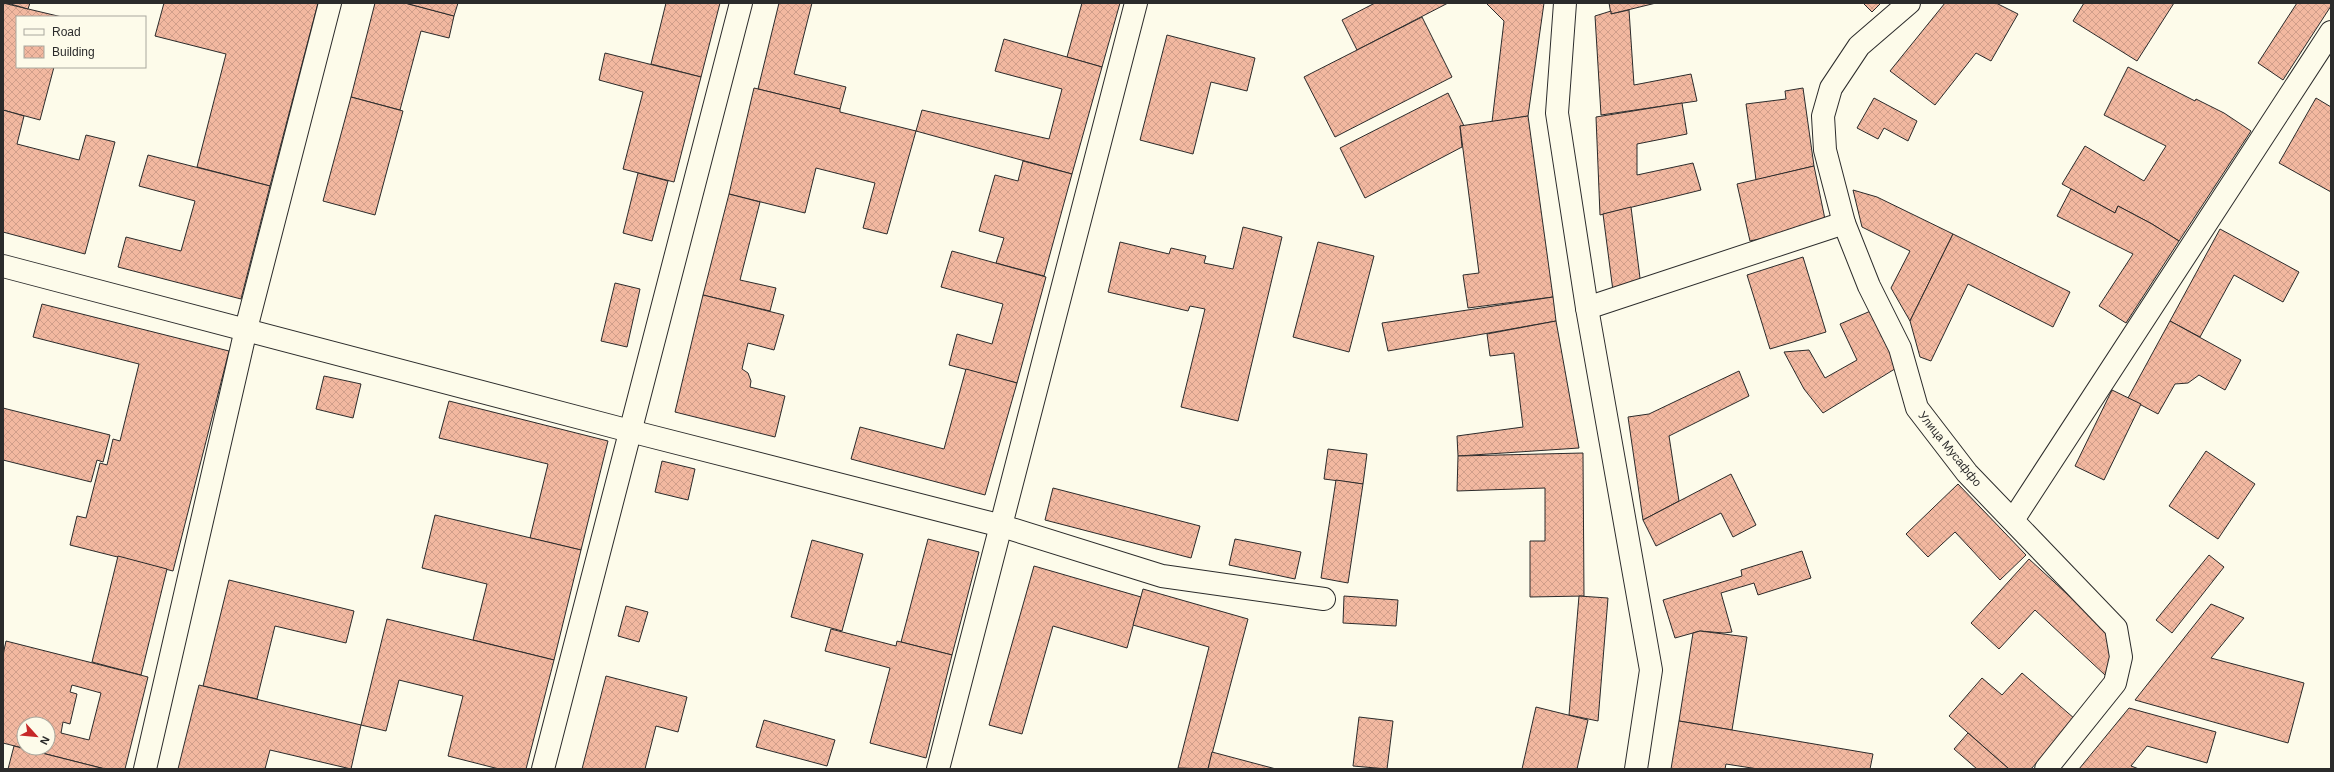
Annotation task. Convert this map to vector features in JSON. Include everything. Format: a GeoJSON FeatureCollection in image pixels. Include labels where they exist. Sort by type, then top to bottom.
{"type":"FeatureCollection","features":[{"type":"Feature","properties":{"kind":"street"},"geometry":{"type":"LineString","coordinates":[[145,769],[246,329],[330,3]]}},
{"type":"Feature","properties":{"kind":"street"},"geometry":{"type":"LineString","coordinates":[[543,769],[741,3]]}},
{"type":"Feature","properties":{"kind":"street"},"geometry":{"type":"LineString","coordinates":[[938,769],[1136,3]]}},
{"type":"Feature","properties":{"kind":"street"},"geometry":{"type":"LineString","coordinates":[[1565,3],[1556,113],[1587,308],[1651,670],[1636,769]]}},
{"type":"Feature","properties":{"kind":"street","name":"Улица Mусаффо"},"geometry":{"type":"LineString","coordinates":[[1909,3],[1859,46],[1831,88],[1823,116],[1825,150],[1844,223],[1869,286],[1900,348],[1917,408],[1967,472],[2116,628],[2121,657],[2115,683],[2046,769]]}},
{"type":"Feature","properties":{"kind":"street"},"geometry":{"type":"LineString","coordinates":[[2014,520],[2331,32]]}},
{"type":"Feature","properties":{"kind":"street"},"geometry":{"type":"LineString","coordinates":[[1587,308],[1844,223]]}},
{"type":"Feature","properties":{"kind":"street"},"geometry":{"type":"LineString","coordinates":[[3,266],[630,431],[1002,526],[1162,576],[1324,598]]}},
{"type":"Feature","properties":{"kind":"building"},"geometry":{"type":"Polygon","coordinates":[[[3,3],[58,16],[16,16],[16,68],[54,68],[40,120],[3,110],[3,3]]]}},
{"type":"Feature","properties":{"kind":"building"},"geometry":{"type":"Polygon","coordinates":[[[7,3],[30,3],[28,9],[7,3]]]}},
{"type":"Feature","properties":{"kind":"building"},"geometry":{"type":"Polygon","coordinates":[[[164,3],[318,3],[270,186],[197,167],[226,54],[155,36],[164,3]]]}},
{"type":"Feature","properties":{"kind":"building"},"geometry":{"type":"Polygon","coordinates":[[[375,3],[405,3],[454,16],[449,38],[421,31],[400,110],[351,97],[375,3]]]}},
{"type":"Feature","properties":{"kind":"building"},"geometry":{"type":"Polygon","coordinates":[[[405,3],[458,3],[454,16],[405,3]]]}},
{"type":"Feature","properties":{"kind":"building"},"geometry":{"type":"Polygon","coordinates":[[[666,3],[720,3],[701,77],[651,64],[666,3]]]}},
{"type":"Feature","properties":{"kind":"building"},"geometry":{"type":"Polygon","coordinates":[[[779,3],[812,3],[794,74],[846,87],[840,109],[758,89],[779,3]]]}},
{"type":"Feature","properties":{"kind":"building"},"geometry":{"type":"Polygon","coordinates":[[[1082,3],[1120,3],[1102,67],[1067,57],[1082,3]]]}},
{"type":"Feature","properties":{"kind":"building"},"geometry":{"type":"Polygon","coordinates":[[[1375,3],[1448,3],[1357,50],[1342,20],[1375,3]]]}},
{"type":"Feature","properties":{"kind":"building"},"geometry":{"type":"Polygon","coordinates":[[[1486,3],[1544,3],[1528,116],[1492,122],[1504,21],[1486,3]]]}},
{"type":"Feature","properties":{"kind":"building"},"geometry":{"type":"Polygon","coordinates":[[[1609,3],[1656,3],[1611,14],[1609,3]]]}},
{"type":"Feature","properties":{"kind":"building"},"geometry":{"type":"Polygon","coordinates":[[[1863,3],[1881,3],[1872,12],[1863,3]]]}},
{"type":"Feature","properties":{"kind":"building"},"geometry":{"type":"Polygon","coordinates":[[[1945,3],[1996,3],[2018,14],[1991,61],[1976,53],[1935,105],[1890,71],[1945,3]]]}},
{"type":"Feature","properties":{"kind":"building"},"geometry":{"type":"Polygon","coordinates":[[[2084,3],[2174,3],[2137,61],[2073,21],[2084,3]]]}},
{"type":"Feature","properties":{"kind":"building"},"geometry":{"type":"Polygon","coordinates":[[[2297,3],[2331,3],[2331,6],[2283,80],[2258,63],[2297,3]]]}},
{"type":"Feature","properties":{"kind":"building"},"geometry":{"type":"Polygon","coordinates":[[[1629,10],[1634,85],[1691,74],[1697,101],[1601,115],[1595,16],[1611,11],[1611,14],[1629,10]]]}},
{"type":"Feature","properties":{"kind":"building"},"geometry":{"type":"Polygon","coordinates":[[[1422,17],[1452,77],[1335,137],[1304,77],[1422,17]]]}},
{"type":"Feature","properties":{"kind":"building"},"geometry":{"type":"Polygon","coordinates":[[[1167,35],[1255,58],[1247,91],[1211,82],[1193,154],[1140,140],[1167,35]]]}},
{"type":"Feature","properties":{"kind":"building"},"geometry":{"type":"Polygon","coordinates":[[[1004,39],[1102,67],[1072,174],[916,131],[922,110],[1049,139],[1062,89],[995,71],[1004,39]]]}},
{"type":"Feature","properties":{"kind":"building"},"geometry":{"type":"Polygon","coordinates":[[[605,53],[701,77],[674,182],[623,169],[643,92],[599,80],[605,53]]]}},
{"type":"Feature","properties":{"kind":"building"},"geometry":{"type":"Polygon","coordinates":[[[2128,67],[2195,101],[2196,99],[2224,113],[2251,131],[2179,241],[2152,224],[2118,206],[2115,213],[2062,184],[2085,146],[2144,181],[2166,146],[2104,115],[2128,67]]]}},
{"type":"Feature","properties":{"kind":"building"},"geometry":{"type":"Polygon","coordinates":[[[754,88],[840,109],[840,112],[916,131],[887,234],[863,228],[875,183],[816,168],[805,213],[729,194],[754,88]]]}},
{"type":"Feature","properties":{"kind":"building"},"geometry":{"type":"Polygon","coordinates":[[[1803,88],[1814,166],[1756,180],[1746,104],[1786,99],[1785,91],[1803,88]]]}},
{"type":"Feature","properties":{"kind":"building"},"geometry":{"type":"Polygon","coordinates":[[[1448,93],[1464,126],[1460,126],[1462,147],[1365,198],[1340,148],[1448,93]]]}},
{"type":"Feature","properties":{"kind":"building"},"geometry":{"type":"Polygon","coordinates":[[[351,97],[403,111],[375,215],[323,201],[351,97]]]}},
{"type":"Feature","properties":{"kind":"building"},"geometry":{"type":"Polygon","coordinates":[[[1874,98],[1917,121],[1908,141],[1884,128],[1878,139],[1857,128],[1874,98]]]}},
{"type":"Feature","properties":{"kind":"building"},"geometry":{"type":"Polygon","coordinates":[[[2316,98],[2331,107],[2331,192],[2279,163],[2316,98]]]}},
{"type":"Feature","properties":{"kind":"building"},"geometry":{"type":"Polygon","coordinates":[[[1682,103],[1687,134],[1637,144],[1637,175],[1693,163],[1701,190],[1600,215],[1596,117],[1682,103]]]}},
{"type":"Feature","properties":{"kind":"building"},"geometry":{"type":"Polygon","coordinates":[[[3,110],[24,116],[17,144],[79,160],[86,135],[115,142],[85,254],[3,232],[3,110]]]}},
{"type":"Feature","properties":{"kind":"building"},"geometry":{"type":"Polygon","coordinates":[[[1528,116],[1553,297],[1468,308],[1463,275],[1479,273],[1460,126],[1528,116]]]}},
{"type":"Feature","properties":{"kind":"building"},"geometry":{"type":"Polygon","coordinates":[[[148,155],[270,186],[241,299],[118,267],[126,237],[181,251],[195,201],[139,186],[148,155]]]}},
{"type":"Feature","properties":{"kind":"building"},"geometry":{"type":"Polygon","coordinates":[[[1023,161],[1072,174],[1044,276],[996,263],[1004,238],[979,231],[995,175],[1018,181],[1023,161]]]}},
{"type":"Feature","properties":{"kind":"building"},"geometry":{"type":"Polygon","coordinates":[[[1814,166],[1826,224],[1750,241],[1737,184],[1814,166]]]}},
{"type":"Feature","properties":{"kind":"building"},"geometry":{"type":"Polygon","coordinates":[[[638,173],[668,181],[652,241],[623,233],[638,173]]]}},
{"type":"Feature","properties":{"kind":"building"},"geometry":{"type":"Polygon","coordinates":[[[2071,189],[2115,213],[2118,206],[2152,224],[2179,241],[2126,323],[2099,306],[2133,254],[2057,216],[2071,189]]]}},
{"type":"Feature","properties":{"kind":"building"},"geometry":{"type":"Polygon","coordinates":[[[1853,190],[1877,197],[1953,234],[1910,321],[1891,288],[1910,251],[1862,227],[1853,190]]]}},
{"type":"Feature","properties":{"kind":"building"},"geometry":{"type":"Polygon","coordinates":[[[729,194],[760,202],[740,280],[776,288],[770,311],[703,295],[729,194]]]}},
{"type":"Feature","properties":{"kind":"building"},"geometry":{"type":"Polygon","coordinates":[[[1631,207],[1641,286],[1613,291],[1603,214],[1631,207]]]}},
{"type":"Feature","properties":{"kind":"building"},"geometry":{"type":"Polygon","coordinates":[[[1243,227],[1282,237],[1238,421],[1181,407],[1205,309],[1190,306],[1188,311],[1108,292],[1120,242],[1169,254],[1171,248],[1206,256],[1204,263],[1233,269],[1243,227]]]}},
{"type":"Feature","properties":{"kind":"building"},"geometry":{"type":"Polygon","coordinates":[[[2220,229],[2299,272],[2283,302],[2234,275],[2200,337],[2170,321],[2220,229]]]}},
{"type":"Feature","properties":{"kind":"building"},"geometry":{"type":"Polygon","coordinates":[[[1953,234],[2070,292],[2053,327],[1968,284],[1931,361],[1920,357],[1910,321],[1953,234]]]}},
{"type":"Feature","properties":{"kind":"building"},"geometry":{"type":"Polygon","coordinates":[[[1318,242],[1374,256],[1349,352],[1293,337],[1318,242]]]}},
{"type":"Feature","properties":{"kind":"building"},"geometry":{"type":"Polygon","coordinates":[[[952,251],[1046,277],[1017,383],[949,365],[957,334],[992,344],[1003,304],[941,287],[952,251]]]}},
{"type":"Feature","properties":{"kind":"building"},"geometry":{"type":"Polygon","coordinates":[[[1803,257],[1826,332],[1770,349],[1747,275],[1803,257]]]}},
{"type":"Feature","properties":{"kind":"building"},"geometry":{"type":"Polygon","coordinates":[[[615,283],[640,289],[627,347],[601,341],[615,283]]]}},
{"type":"Feature","properties":{"kind":"building"},"geometry":{"type":"Polygon","coordinates":[[[703,295],[784,315],[774,350],[748,343],[742,369],[748,373],[751,381],[750,387],[785,396],[775,437],[675,412],[703,295]]]}},
{"type":"Feature","properties":{"kind":"building"},"geometry":{"type":"Polygon","coordinates":[[[1553,297],[1556,321],[1388,351],[1382,323],[1553,297]]]}},
{"type":"Feature","properties":{"kind":"building"},"geometry":{"type":"Polygon","coordinates":[[[42,304],[229,351],[173,571],[70,545],[77,516],[86,518],[100,463],[107,465],[113,439],[120,441],[139,364],[33,337],[42,304]]]}},
{"type":"Feature","properties":{"kind":"building"},"geometry":{"type":"Polygon","coordinates":[[[1873,310],[1898,367],[1823,413],[1804,389],[1784,352],[1809,350],[1825,378],[1857,360],[1840,324],[1873,310]]]}},
{"type":"Feature","properties":{"kind":"building"},"geometry":{"type":"Polygon","coordinates":[[[1556,321],[1579,448],[1458,456],[1457,436],[1523,427],[1514,353],[1490,356],[1487,334],[1556,321]]]}},
{"type":"Feature","properties":{"kind":"building"},"geometry":{"type":"Polygon","coordinates":[[[2170,321],[2241,360],[2225,390],[2199,375],[2188,383],[2175,384],[2158,414],[2128,398],[2170,321]]]}},
{"type":"Feature","properties":{"kind":"building"},"geometry":{"type":"Polygon","coordinates":[[[966,369],[1017,383],[985,495],[851,459],[860,427],[944,449],[966,369]]]}},
{"type":"Feature","properties":{"kind":"building"},"geometry":{"type":"Polygon","coordinates":[[[1739,371],[1749,396],[1669,436],[1679,501],[1643,520],[1628,417],[1649,414],[1739,371]]]}},
{"type":"Feature","properties":{"kind":"building"},"geometry":{"type":"Polygon","coordinates":[[[324,376],[361,384],[353,418],[316,409],[324,376]]]}},
{"type":"Feature","properties":{"kind":"building"},"geometry":{"type":"Polygon","coordinates":[[[2112,390],[2141,404],[2104,480],[2075,466],[2112,390]]]}},
{"type":"Feature","properties":{"kind":"building"},"geometry":{"type":"Polygon","coordinates":[[[449,401],[608,441],[581,550],[530,538],[548,464],[439,438],[449,401]]]}},
{"type":"Feature","properties":{"kind":"building"},"geometry":{"type":"Polygon","coordinates":[[[3,408],[110,435],[103,462],[97,460],[91,482],[3,460],[3,408]]]}},
{"type":"Feature","properties":{"kind":"building"},"geometry":{"type":"Polygon","coordinates":[[[1328,449],[1367,454],[1363,484],[1324,479],[1328,449]]]}},
{"type":"Feature","properties":{"kind":"building"},"geometry":{"type":"Polygon","coordinates":[[[2206,451],[2255,484],[2218,539],[2169,506],[2206,451]]]}},
{"type":"Feature","properties":{"kind":"building"},"geometry":{"type":"Polygon","coordinates":[[[1583,453],[1584,596],[1530,597],[1530,541],[1545,541],[1545,488],[1457,491],[1458,456],[1583,453]]]}},
{"type":"Feature","properties":{"kind":"building"},"geometry":{"type":"Polygon","coordinates":[[[662,461],[695,469],[688,500],[655,492],[662,461]]]}},
{"type":"Feature","properties":{"kind":"building"},"geometry":{"type":"Polygon","coordinates":[[[1731,474],[1756,525],[1733,537],[1721,513],[1656,546],[1643,520],[1731,474]]]}},
{"type":"Feature","properties":{"kind":"building"},"geometry":{"type":"Polygon","coordinates":[[[1336,480],[1363,484],[1348,583],[1321,578],[1336,480]]]}},
{"type":"Feature","properties":{"kind":"building"},"geometry":{"type":"Polygon","coordinates":[[[1958,484],[2026,555],[2000,580],[1955,532],[1928,557],[1906,534],[1958,484]]]}},
{"type":"Feature","properties":{"kind":"building"},"geometry":{"type":"Polygon","coordinates":[[[1053,488],[1200,526],[1191,558],[1045,520],[1053,488]]]}},
{"type":"Feature","properties":{"kind":"building"},"geometry":{"type":"Polygon","coordinates":[[[435,515],[581,550],[554,660],[473,640],[487,584],[422,568],[435,515]]]}},
{"type":"Feature","properties":{"kind":"building"},"geometry":{"type":"Polygon","coordinates":[[[928,539],[979,552],[952,655],[901,642],[928,539]]]}},
{"type":"Feature","properties":{"kind":"building"},"geometry":{"type":"Polygon","coordinates":[[[1235,539],[1301,552],[1295,579],[1229,565],[1235,539]]]}},
{"type":"Feature","properties":{"kind":"building"},"geometry":{"type":"Polygon","coordinates":[[[812,540],[863,554],[842,631],[791,617],[812,540]]]}},
{"type":"Feature","properties":{"kind":"building"},"geometry":{"type":"Polygon","coordinates":[[[1802,551],[1811,578],[1758,595],[1754,583],[1721,593],[1732,632],[1724,633],[1700,631],[1675,638],[1663,600],[1742,576],[1741,570],[1802,551]]]}},
{"type":"Feature","properties":{"kind":"building"},"geometry":{"type":"Polygon","coordinates":[[[2209,555],[2224,567],[2172,633],[2156,620],[2209,555]]]}},
{"type":"Feature","properties":{"kind":"building"},"geometry":{"type":"Polygon","coordinates":[[[118,556],[167,569],[141,675],[92,662],[118,556]]]}},
{"type":"Feature","properties":{"kind":"building"},"geometry":{"type":"Polygon","coordinates":[[[2029,559],[2116,639],[2113,666],[2105,675],[2035,610],[1999,649],[1971,623],[2029,559]]]}},
{"type":"Feature","properties":{"kind":"building"},"geometry":{"type":"Polygon","coordinates":[[[1034,566],[1141,597],[1127,648],[1053,626],[1022,734],[989,725],[1034,566]]]}},
{"type":"Feature","properties":{"kind":"building"},"geometry":{"type":"Polygon","coordinates":[[[229,580],[354,611],[346,643],[275,626],[257,699],[203,686],[229,580]]]}},
{"type":"Feature","properties":{"kind":"building"},"geometry":{"type":"Polygon","coordinates":[[[1143,589],[1248,619],[1208,769],[1178,768],[1209,647],[1133,625],[1143,589]]]}},
{"type":"Feature","properties":{"kind":"building"},"geometry":{"type":"Polygon","coordinates":[[[1344,596],[1398,600],[1396,626],[1343,623],[1344,596]]]}},
{"type":"Feature","properties":{"kind":"building"},"geometry":{"type":"Polygon","coordinates":[[[1579,596],[1608,598],[1598,721],[1569,715],[1579,596]]]}},
{"type":"Feature","properties":{"kind":"building"},"geometry":{"type":"Polygon","coordinates":[[[2211,604],[2244,618],[2211,658],[2304,683],[2288,743],[2135,700],[2211,604]]]}},
{"type":"Feature","properties":{"kind":"building"},"geometry":{"type":"Polygon","coordinates":[[[626,606],[648,612],[639,642],[618,636],[626,606]]]}},
{"type":"Feature","properties":{"kind":"building"},"geometry":{"type":"Polygon","coordinates":[[[387,619],[554,660],[526,769],[499,769],[448,756],[463,696],[399,680],[386,731],[361,725],[387,619]]]}},
{"type":"Feature","properties":{"kind":"building"},"geometry":{"type":"Polygon","coordinates":[[[831,629],[896,646],[897,641],[952,655],[926,758],[870,743],[890,668],[825,651],[831,629]]]}},
{"type":"Feature","properties":{"kind":"building"},"geometry":{"type":"Polygon","coordinates":[[[1700,631],[1747,637],[1732,730],[1679,721],[1693,633],[1700,631]]]}},
{"type":"Feature","properties":{"kind":"building"},"geometry":{"type":"Polygon","coordinates":[[[6,641],[148,677],[125,769],[105,769],[54,756],[56,756],[56,716],[16,716],[16,746],[3,743],[3,655],[6,641]],[[72,685],[70,692],[77,694],[70,724],[63,722],[61,733],[89,740],[101,693],[72,685]]]}},
{"type":"Feature","properties":{"kind":"building"},"geometry":{"type":"Polygon","coordinates":[[[2022,673],[2075,719],[2031,769],[2009,769],[1949,716],[1982,678],[2002,695],[2022,673]]]}},
{"type":"Feature","properties":{"kind":"building"},"geometry":{"type":"Polygon","coordinates":[[[606,676],[687,697],[678,732],[656,726],[645,769],[582,769],[606,676]]]}},
{"type":"Feature","properties":{"kind":"building"},"geometry":{"type":"Polygon","coordinates":[[[199,685],[361,725],[351,769],[270,750],[265,769],[178,769],[199,685]]]}},
{"type":"Feature","properties":{"kind":"building"},"geometry":{"type":"Polygon","coordinates":[[[1536,707],[1588,720],[1577,769],[1522,769],[1536,707]]]}},
{"type":"Feature","properties":{"kind":"building"},"geometry":{"type":"Polygon","coordinates":[[[2129,708],[2216,732],[2207,763],[2147,746],[2131,766],[2139,769],[2079,769],[2129,708]]]}},
{"type":"Feature","properties":{"kind":"building"},"geometry":{"type":"Polygon","coordinates":[[[1359,717],[1393,721],[1387,769],[1353,766],[1359,717]]]}},
{"type":"Feature","properties":{"kind":"building"},"geometry":{"type":"Polygon","coordinates":[[[764,720],[835,740],[827,766],[756,747],[764,720]]]}},
{"type":"Feature","properties":{"kind":"building"},"geometry":{"type":"Polygon","coordinates":[[[1679,721],[1873,754],[1870,769],[1758,769],[1726,764],[1725,769],[1671,769],[1679,721]]]}},
{"type":"Feature","properties":{"kind":"building"},"geometry":{"type":"Polygon","coordinates":[[[1968,733],[2009,769],[1977,769],[1954,749],[1968,733]]]}},
{"type":"Feature","properties":{"kind":"building"},"geometry":{"type":"Polygon","coordinates":[[[14,746],[16,747],[16,756],[54,756],[105,769],[8,769],[14,746]]]}},
{"type":"Feature","properties":{"kind":"building"},"geometry":{"type":"Polygon","coordinates":[[[1212,752],[1276,769],[1208,769],[1212,752]]]}}]}
